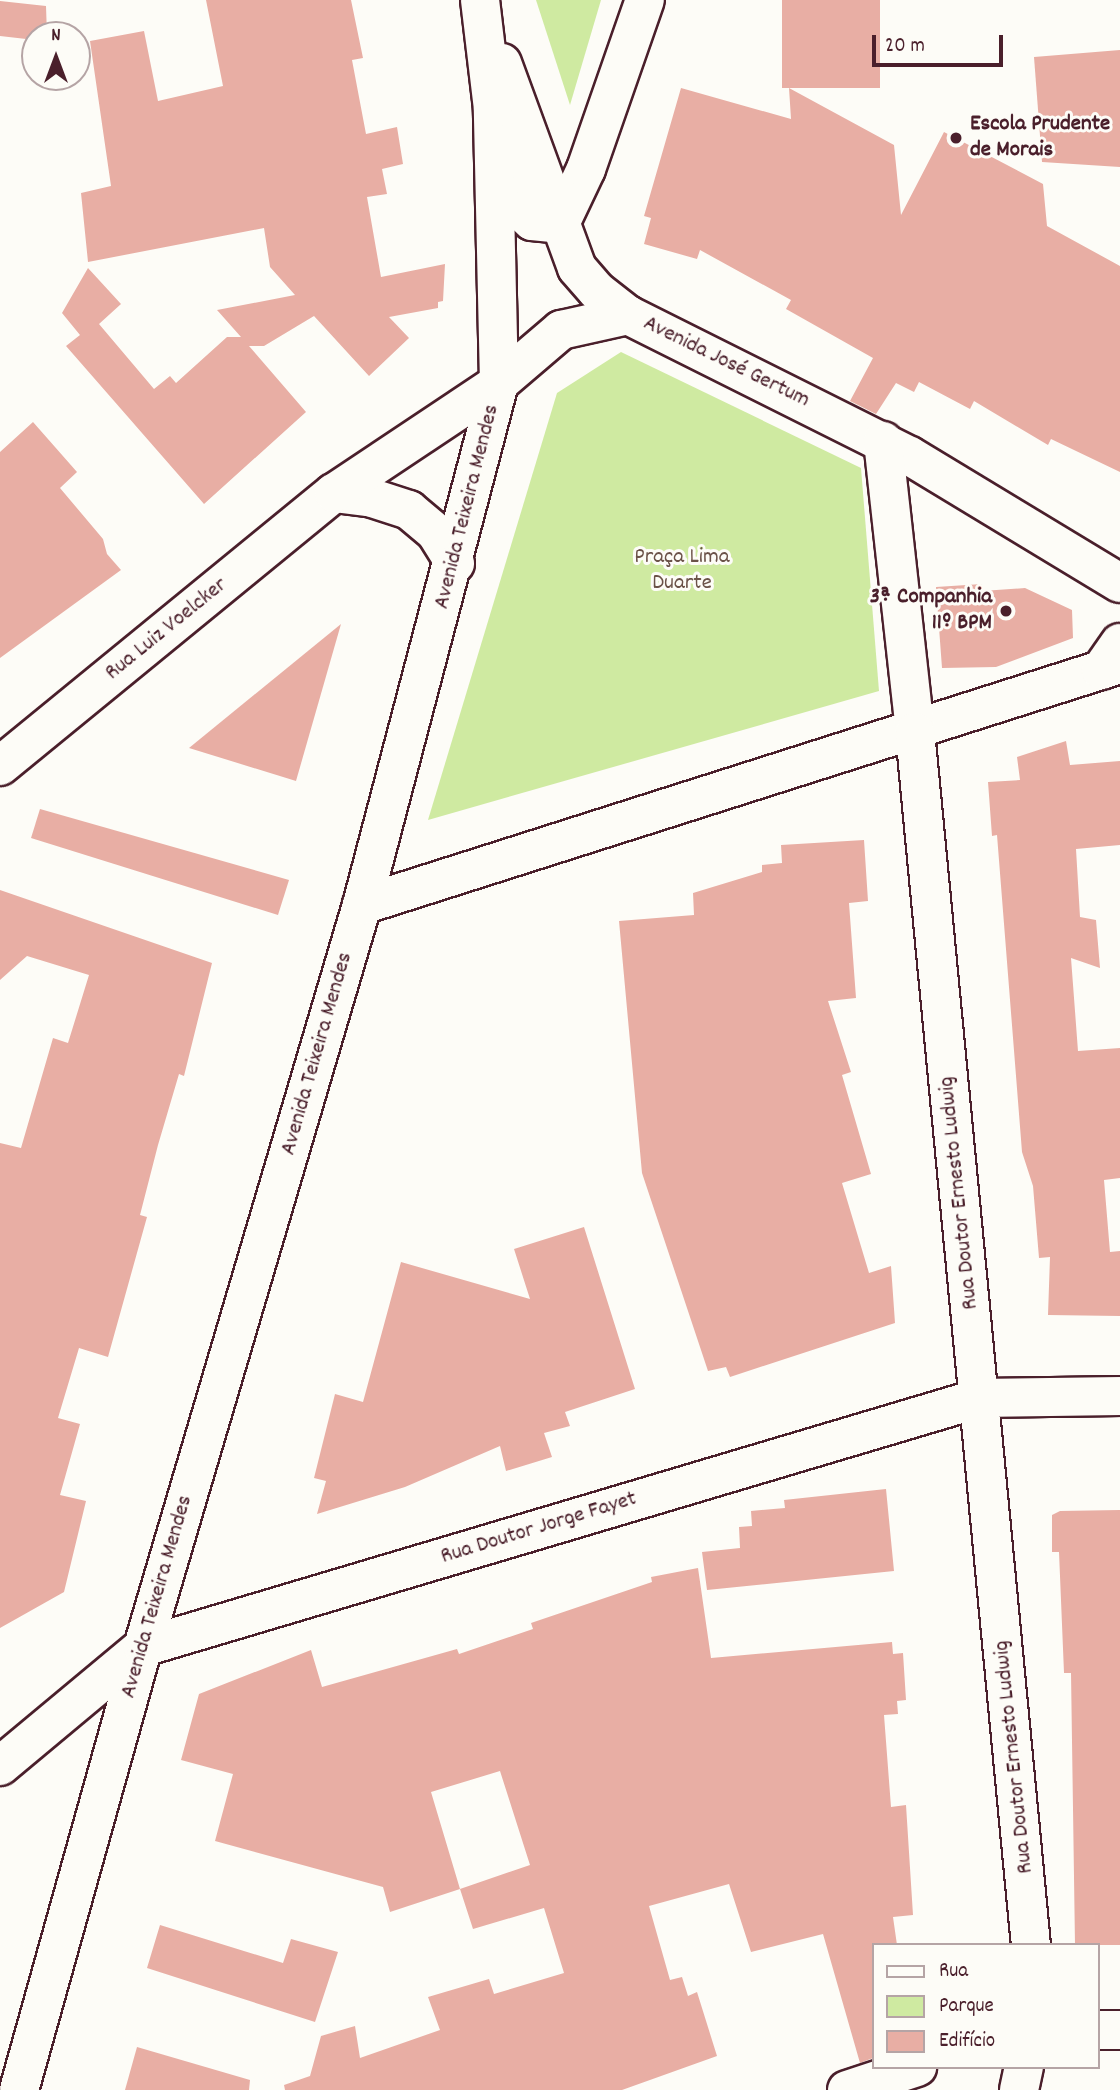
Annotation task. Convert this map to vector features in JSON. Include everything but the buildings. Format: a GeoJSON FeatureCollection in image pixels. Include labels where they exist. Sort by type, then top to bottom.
{"type":"FeatureCollection","features":[{"type":"Feature","properties":{"kind":"street"},"geometry":{"type":"LineString","coordinates":[[493,109],[521,211],[532,221],[560,224],[586,169],[645,0]]}},
{"type":"Feature","properties":{"kind":"street","name":"Avenida José Gertum"},"geometry":{"type":"LineString","coordinates":[[482,6],[577,268],[597,291],[628,315],[883,442],[1120,584]]}},
{"type":"Feature","properties":{"kind":"street","name":"Avenida Teixeira Mendes"},"geometry":{"type":"LineString","coordinates":[[19,2090],[143,1647],[362,905],[455,564],[499,383],[493,109],[482,6]]}},
{"type":"Feature","properties":{"kind":"street","name":"Rua Luiz Voelcker"},"geometry":{"type":"LineString","coordinates":[[0,766],[334,493],[499,383],[561,330],[628,315]]}},
{"type":"Feature","properties":{"kind":"street","name":"Rua Doutor Ernesto Ludwig"},"geometry":{"type":"LineString","coordinates":[[883,442],[915,732],[1031,1943]]}},
{"type":"Feature","properties":{"kind":"street"},"geometry":{"type":"LineString","coordinates":[[334,493],[372,498],[409,510],[436,533],[455,564]]}},
{"type":"Feature","properties":{"kind":"street"},"geometry":{"type":"LineString","coordinates":[[362,905],[915,732],[1114,659]]}},
{"type":"Feature","properties":{"kind":"street","name":"Rua Doutor Jorge Fayet"},"geometry":{"type":"LineString","coordinates":[[0,1766],[143,1647],[980,1398],[1120,1395]]}},
{"type":"Feature","properties":{"kind":"street"},"geometry":{"type":"LineString","coordinates":[[1099,2030],[1120,2030]]}},
{"type":"Feature","properties":{"kind":"street"},"geometry":{"type":"LineString","coordinates":[[847,2090],[911,2069]]}},
{"type":"Feature","properties":{"kind":"street"},"geometry":{"type":"LineString","coordinates":[[1019,2090],[1024,2069]]}},
{"type":"Feature","properties":{"kind":"green space"},"geometry":{"type":"Polygon","coordinates":[[[536,0],[601,0],[570,105],[536,0]]]}},
{"type":"Feature","properties":{"kind":"green space","name":"Praça Lima Duarte"},"geometry":{"type":"Polygon","coordinates":[[[621,352],[861,468],[879,691],[428,820],[557,393],[621,352]]]}},
{"type":"Feature","properties":{"kind":"place","name":"Escola Prudente de Morais"},"geometry":{"type":"Point","coordinates":[956,138]}},
{"type":"Feature","properties":{"kind":"place","name":"3ª Companhia 11º BPM"},"geometry":{"type":"Point","coordinates":[1006,611]}}]}
